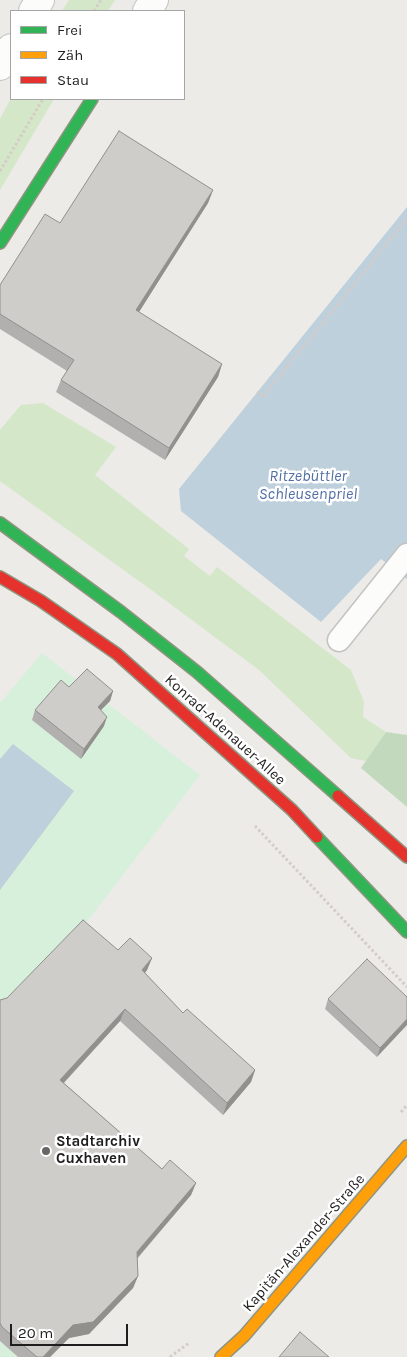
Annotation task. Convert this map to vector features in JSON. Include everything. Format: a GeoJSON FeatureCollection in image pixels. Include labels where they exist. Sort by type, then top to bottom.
{"type":"FeatureCollection","features":[{"type":"Feature","properties":{"kind":"main road"},"geometry":{"type":"LineString","coordinates":[[0,243],[91,100]]}},
{"type":"Feature","properties":{"kind":"main road","name":"Konrad-Adenauer-Allee"},"geometry":{"type":"LineString","coordinates":[[0,523],[113,606],[197,672],[407,857]]}},
{"type":"Feature","properties":{"kind":"main road","name":"Konrad-Adenauer-Allee"},"geometry":{"type":"LineString","coordinates":[[0,577],[41,601],[90,635],[170,700],[292,810],[407,932]]}},
{"type":"Feature","properties":{"kind":"main road","name":"Kapitän-Alexander-Straße"},"geometry":{"type":"LineString","coordinates":[[220,1357],[244,1336],[407,1146]]}},
{"type":"Feature","properties":{"kind":"lane"},"geometry":{"type":"LineString","coordinates":[[339,640],[407,556]]}},
{"type":"Feature","properties":{"kind":"path"},"geometry":{"type":"LineString","coordinates":[[0,171],[42,100]]}},
{"type":"Feature","properties":{"kind":"path"},"geometry":{"type":"LineString","coordinates":[[257,392],[263,397],[407,219]]}},
{"type":"Feature","properties":{"kind":"green space"},"geometry":{"type":"Polygon","coordinates":[[[69,0],[115,0],[109,10],[63,10],[69,0]]]}},
{"type":"Feature","properties":{"kind":"green space"},"geometry":{"type":"Polygon","coordinates":[[[10,100],[53,100],[0,190],[0,119],[10,100]]]}},
{"type":"Feature","properties":{"kind":"green space"},"geometry":{"type":"Polygon","coordinates":[[[43,403],[116,447],[95,475],[189,549],[184,556],[210,576],[217,567],[351,670],[364,702],[363,717],[386,732],[366,761],[351,758],[259,670],[0,481],[0,430],[21,405],[43,403]]]}},
{"type":"Feature","properties":{"kind":"green space"},"geometry":{"type":"Polygon","coordinates":[[[42,653],[200,775],[79,932],[0,1010],[0,703],[42,653]]]}},
{"type":"Feature","properties":{"kind":"green space"},"geometry":{"type":"Polygon","coordinates":[[[386,732],[407,735],[407,807],[361,768],[386,732]]]}},
{"type":"Feature","properties":{"kind":"green space"},"geometry":{"type":"Polygon","coordinates":[[[0,1341],[18,1357],[0,1357],[0,1341]]]}},
{"type":"Feature","properties":{"kind":"water","name":"Ritzebüttler Schleusenpriel"},"geometry":{"type":"Polygon","coordinates":[[[407,207],[407,579],[381,559],[321,622],[181,511],[179,489],[407,207]]]}},
{"type":"Feature","properties":{"kind":"water"},"geometry":{"type":"Polygon","coordinates":[[[13,744],[74,791],[0,890],[0,759],[13,744]]]}},
{"type":"Feature","properties":{"kind":"building"},"geometry":{"type":"Polygon","coordinates":[[[119,131],[213,190],[136,310],[222,364],[169,448],[61,380],[74,360],[0,314],[0,285],[45,214],[60,223],[119,131]]]}},
{"type":"Feature","properties":{"kind":"building"},"geometry":{"type":"Polygon","coordinates":[[[87,669],[113,691],[98,707],[107,717],[84,749],[35,710],[61,680],[69,687],[87,669]]]}},
{"type":"Feature","properties":{"kind":"building"},"geometry":{"type":"Polygon","coordinates":[[[83,920],[118,950],[130,938],[152,958],[142,970],[183,1013],[187,1009],[255,1070],[227,1103],[125,1009],[60,1080],[162,1169],[170,1160],[196,1183],[137,1252],[138,1276],[93,1322],[73,1325],[43,1357],[37,1357],[2,1327],[0,1323],[0,1000],[7,998],[83,920]]]}},
{"type":"Feature","properties":{"kind":"building"},"geometry":{"type":"Polygon","coordinates":[[[367,959],[407,997],[407,1019],[380,1048],[328,999],[367,959]]]}},
{"type":"Feature","properties":{"kind":"building"},"geometry":{"type":"Polygon","coordinates":[[[300,1332],[329,1357],[279,1357],[300,1332]]]}},
{"type":"Feature","properties":{"kind":"traffic: fast"},"geometry":{"type":"LineString","coordinates":[[0,243],[91,100]]}},
{"type":"Feature","properties":{"kind":"traffic: fast"},"geometry":{"type":"LineString","coordinates":[[0,523],[121,612],[197,672],[338,796]]}},
{"type":"Feature","properties":{"kind":"traffic: fast"},"geometry":{"type":"LineString","coordinates":[[317,837],[407,932]]}},
{"type":"Feature","properties":{"kind":"traffic: slow"},"geometry":{"type":"LineString","coordinates":[[221,1357],[244,1336],[407,1146]]}},
{"type":"Feature","properties":{"kind":"traffic: jam"},"geometry":{"type":"LineString","coordinates":[[0,577],[41,601],[117,654],[292,810],[317,837]]}},
{"type":"Feature","properties":{"kind":"traffic: jam"},"geometry":{"type":"LineString","coordinates":[[338,796],[407,857]]}},
{"type":"Feature","properties":{"kind":"place","name":"Stadtarchiv Cuxhaven"},"geometry":{"type":"Point","coordinates":[46,1151]}}]}
